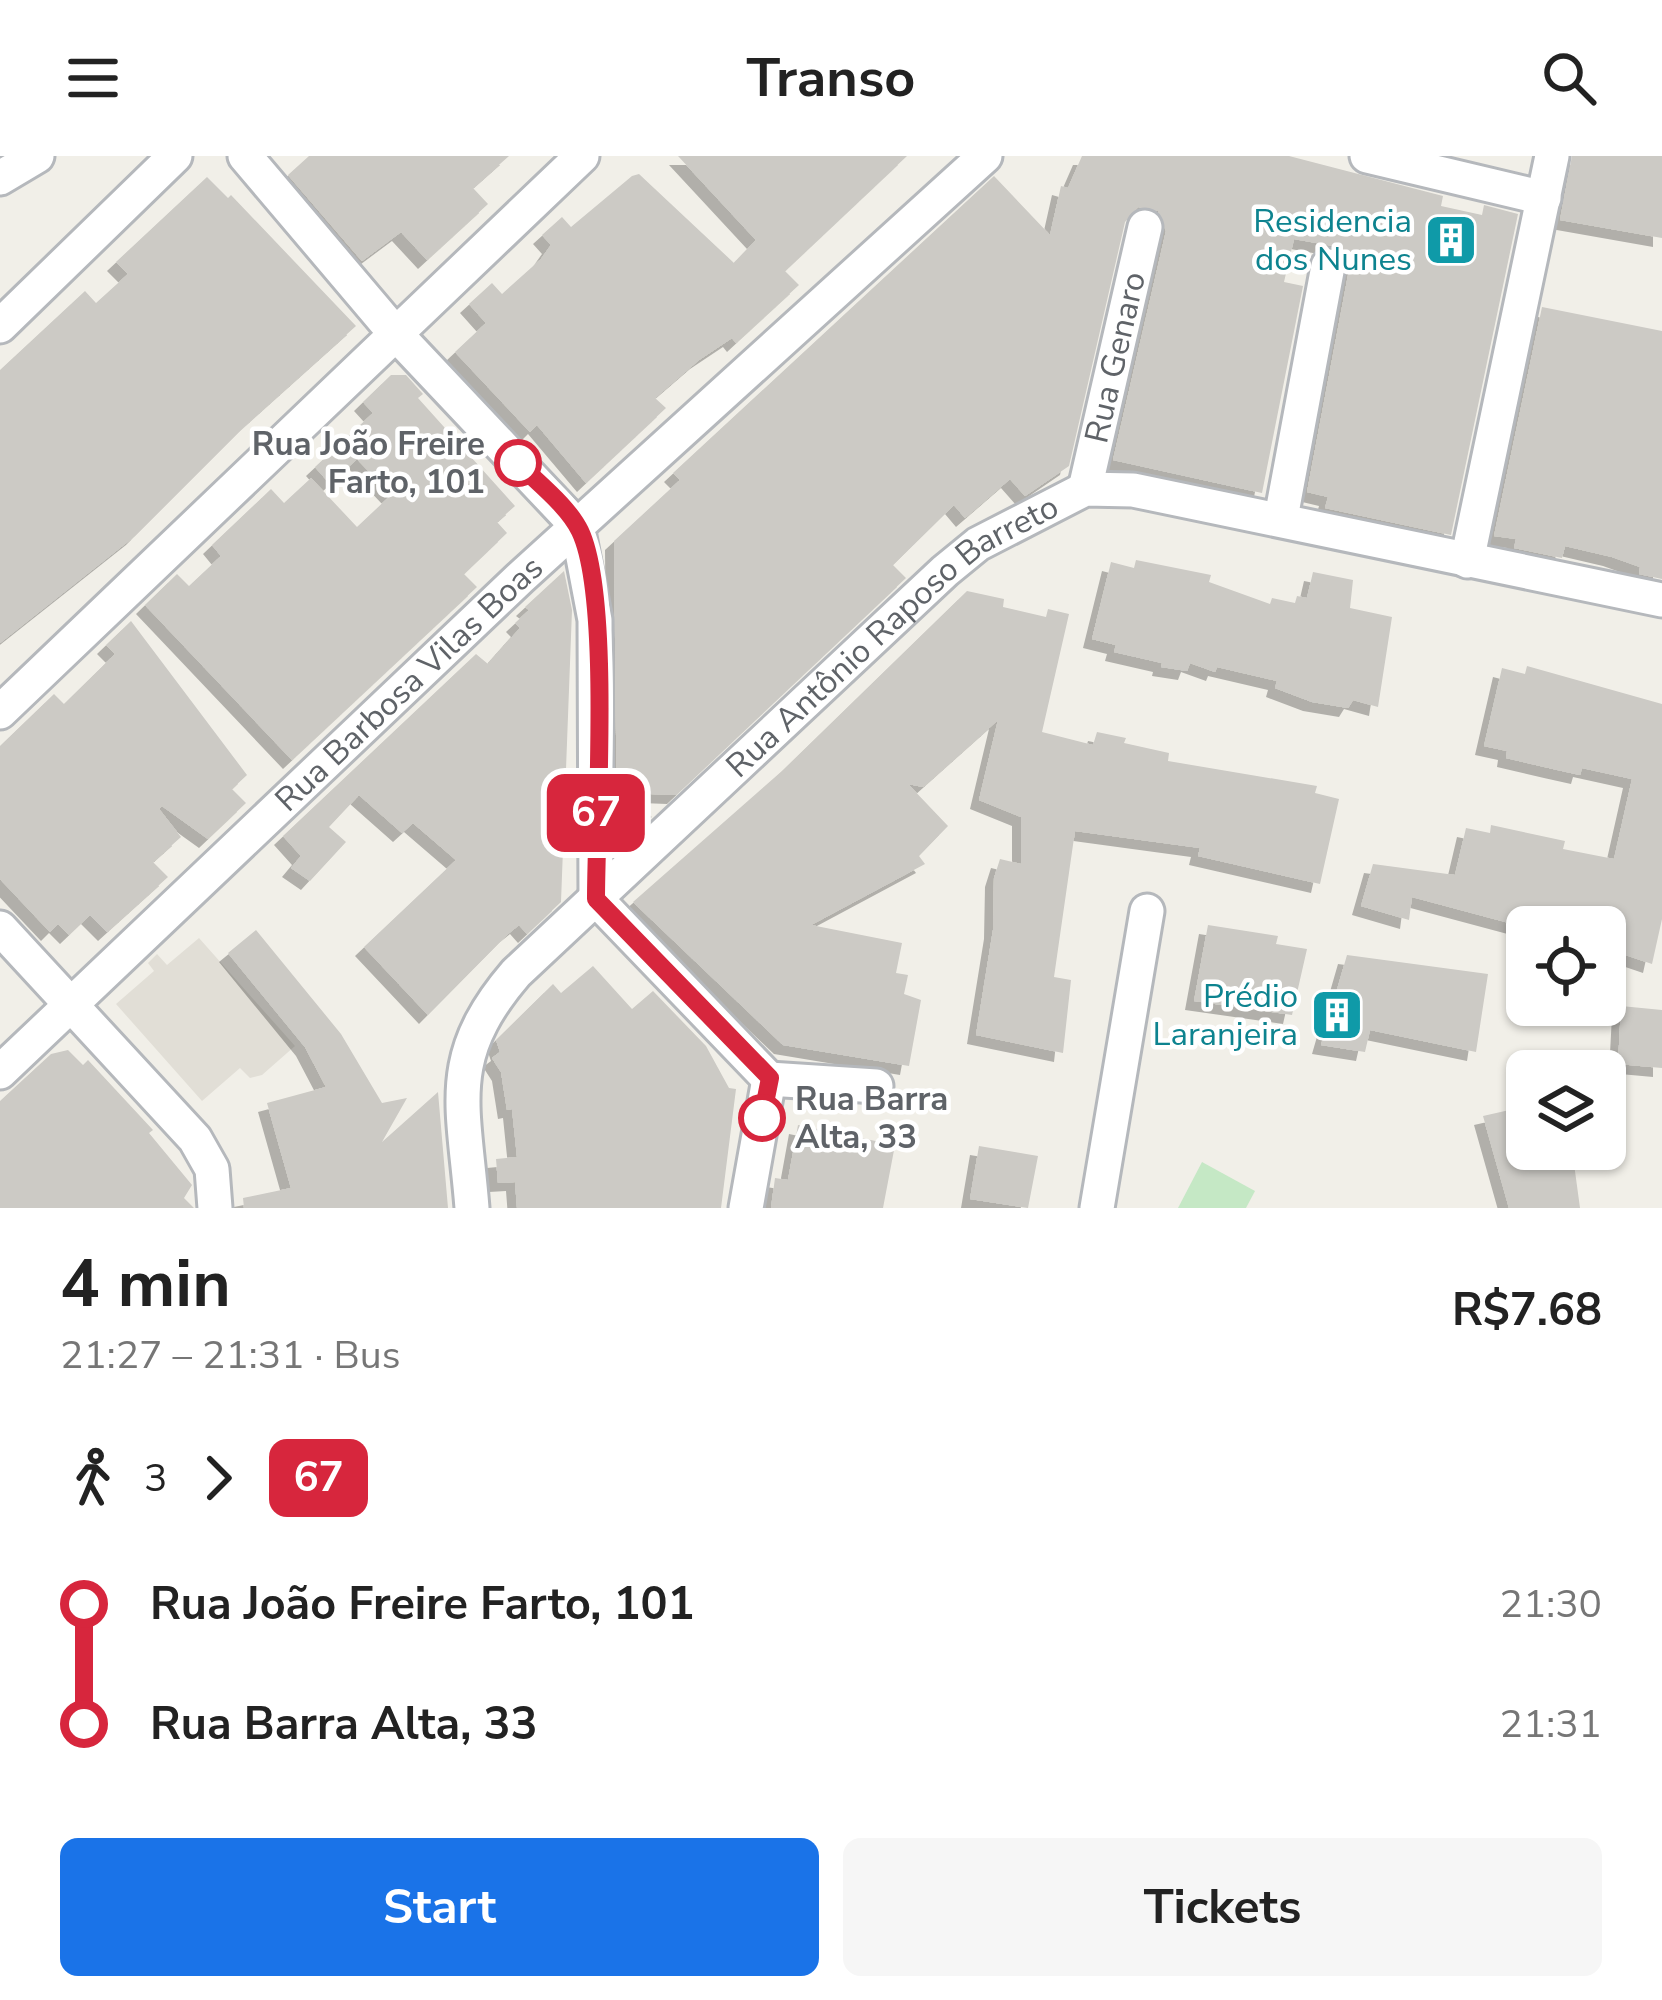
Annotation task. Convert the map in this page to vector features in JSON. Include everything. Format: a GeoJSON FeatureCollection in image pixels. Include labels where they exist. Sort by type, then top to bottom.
{"type":"FeatureCollection","features":[{"type":"Feature","properties":{"kind":"street"},"geometry":{"type":"LineString","coordinates":[[0,178],[37,156]]}},
{"type":"Feature","properties":{"kind":"street"},"geometry":{"type":"LineString","coordinates":[[0,326],[175,156]]}},
{"type":"Feature","properties":{"kind":"street"},"geometry":{"type":"LineString","coordinates":[[245,156],[394,332],[578,526],[596,620],[596,899],[770,1078],[876,1086]]}},
{"type":"Feature","properties":{"kind":"street"},"geometry":{"type":"LineString","coordinates":[[0,712],[582,156]]}},
{"type":"Feature","properties":{"kind":"street","name":"Rua Barbosa Vilas Boas"},"geometry":{"type":"LineString","coordinates":[[0,1072],[578,526],[985,156]]}},
{"type":"Feature","properties":{"kind":"street"},"geometry":{"type":"LineString","coordinates":[[1367,156],[1544,199]]}},
{"type":"Feature","properties":{"kind":"street"},"geometry":{"type":"LineString","coordinates":[[1467,561],[1552,156]]}},
{"type":"Feature","properties":{"kind":"street","name":"Rua Genaro"},"geometry":{"type":"LineString","coordinates":[[1085,489],[1145,227]]}},
{"type":"Feature","properties":{"kind":"street"},"geometry":{"type":"LineString","coordinates":[[1281,518],[1328,266]]}},
{"type":"Feature","properties":{"kind":"street","name":"Rua Antônio Raposo Barreto"},"geometry":{"type":"LineString","coordinates":[[472,1208],[463,1116],[472,1031],[516,973],[945,571],[994,535],[1085,489],[1133,490],[1662,600]]}},
{"type":"Feature","properties":{"kind":"street"},"geometry":{"type":"LineString","coordinates":[[1097,1208],[1147,911]]}},
{"type":"Feature","properties":{"kind":"street"},"geometry":{"type":"LineString","coordinates":[[0,928],[195,1139],[212,1169],[215,1208]]}},
{"type":"Feature","properties":{"kind":"street"},"geometry":{"type":"LineString","coordinates":[[746,1208],[770,1078]]}},
{"type":"Feature","properties":{"kind":"shaded area"},"geometry":{"type":"Polygon","coordinates":[[[199,938],[295,1046],[262,1075],[250,1078],[240,1068],[202,1101],[116,1004],[154,971],[148,963],[157,954],[167,965],[199,938]]]}},
{"type":"Feature","properties":{"kind":"green space"},"geometry":{"type":"Polygon","coordinates":[[[1202,1162],[1255,1191],[1246,1208],[1178,1208],[1202,1162]]]}},
{"type":"Feature","properties":{"kind":"building"},"geometry":{"type":"Polygon","coordinates":[[[309,156],[509,156],[473,188],[488,204],[427,260],[401,232],[362,261],[288,175],[309,156]]]}},
{"type":"Feature","properties":{"kind":"building"},"geometry":{"type":"Polygon","coordinates":[[[678,156],[907,156],[785,271],[799,285],[736,343],[732,338],[699,360],[655,398],[666,408],[586,483],[537,425],[530,432],[455,352],[486,323],[469,304],[492,283],[502,294],[551,245],[542,235],[562,217],[571,227],[632,176],[639,174],[734,263],[756,240],[678,156]]]}},
{"type":"Feature","properties":{"kind":"building"},"geometry":{"type":"Polygon","coordinates":[[[1082,156],[1289,156],[1443,196],[1441,206],[1482,215],[1484,205],[1518,214],[1451,535],[1325,508],[1328,497],[1307,492],[1349,270],[1344,250],[1333,246],[1294,239],[1284,282],[1303,286],[1262,493],[1113,460],[1166,231],[1158,211],[1138,207],[1125,222],[1069,466],[1025,496],[1010,479],[965,518],[954,505],[893,565],[906,578],[676,795],[625,793],[652,817],[625,835],[617,832],[614,541],[680,480],[673,473],[994,176],[1050,235],[1061,186],[1068,188],[1082,156]]]}},
{"type":"Feature","properties":{"kind":"building"},"geometry":{"type":"Polygon","coordinates":[[[1572,156],[1662,156],[1662,238],[1560,220],[1572,156]]]}},
{"type":"Feature","properties":{"kind":"building"},"geometry":{"type":"Polygon","coordinates":[[[207,177],[228,198],[231,195],[356,326],[248,423],[135,536],[0,643],[0,370],[85,291],[96,303],[128,274],[116,262],[207,177]]]}},
{"type":"Feature","properties":{"kind":"building"},"geometry":{"type":"Polygon","coordinates":[[[1542,307],[1662,331],[1662,579],[1639,574],[1640,567],[1612,557],[1565,546],[1562,558],[1514,548],[1516,539],[1494,536],[1542,307]]]}},
{"type":"Feature","properties":{"kind":"building"},"geometry":{"type":"Polygon","coordinates":[[[391,375],[406,375],[423,394],[418,398],[515,506],[497,522],[507,533],[464,574],[477,587],[292,760],[145,605],[177,574],[189,586],[221,556],[212,545],[271,489],[284,503],[311,478],[357,527],[391,495],[357,459],[330,484],[315,467],[373,413],[363,402],[391,375]]]}},
{"type":"Feature","properties":{"kind":"building"},"geometry":{"type":"Polygon","coordinates":[[[1136,560],[1211,575],[1209,582],[1270,604],[1272,598],[1295,603],[1297,596],[1307,598],[1313,572],[1353,580],[1350,608],[1392,617],[1378,707],[1353,700],[1348,708],[1312,702],[1275,688],[1277,681],[1217,667],[1215,672],[1190,663],[1187,671],[1161,667],[1162,663],[1114,652],[1116,645],[1092,639],[1111,562],[1134,568],[1136,560]]]}},
{"type":"Feature","properties":{"kind":"building"},"geometry":{"type":"Polygon","coordinates":[[[564,571],[572,610],[561,902],[527,934],[519,925],[508,934],[428,1015],[364,947],[456,860],[413,823],[402,833],[359,795],[329,827],[346,842],[310,881],[291,868],[301,856],[283,836],[476,654],[488,664],[520,628],[515,623],[529,610],[525,607],[564,571]]]}},
{"type":"Feature","properties":{"kind":"building"},"geometry":{"type":"Polygon","coordinates":[[[967,591],[1004,599],[1003,607],[1046,617],[1048,609],[1069,614],[1042,732],[1093,745],[1097,732],[1126,738],[1124,743],[1169,753],[1168,761],[1317,786],[1315,793],[1339,799],[1320,884],[1198,856],[1200,848],[1075,831],[1054,977],[1071,980],[1063,1053],[976,1035],[993,930],[994,878],[1000,859],[1021,864],[1021,817],[979,800],[998,720],[923,787],[908,784],[948,826],[919,856],[925,864],[811,925],[902,943],[896,973],[908,975],[904,994],[921,1000],[909,1066],[783,1045],[633,902],[782,771],[967,591]]]}},
{"type":"Feature","properties":{"kind":"building"},"geometry":{"type":"Polygon","coordinates":[[[131,621],[247,775],[232,789],[246,803],[208,839],[162,806],[159,809],[181,837],[153,862],[168,877],[107,932],[90,915],[69,935],[58,924],[50,932],[0,879],[0,746],[54,694],[64,704],[115,654],[106,645],[131,621]]]}},
{"type":"Feature","properties":{"kind":"building"},"geometry":{"type":"Polygon","coordinates":[[[1527,666],[1662,704],[1662,919],[1652,964],[1626,955],[1626,906],[1506,906],[1506,922],[1412,897],[1409,920],[1361,906],[1373,864],[1455,875],[1466,828],[1490,833],[1491,825],[1565,841],[1563,849],[1614,859],[1632,779],[1582,768],[1580,775],[1553,769],[1506,758],[1507,751],[1484,746],[1502,668],[1525,674],[1527,666]]]}},
{"type":"Feature","properties":{"kind":"building"},"geometry":{"type":"Polygon","coordinates":[[[1208,925],[1278,936],[1276,944],[1307,949],[1292,1015],[1194,1001],[1208,925]]]}},
{"type":"Feature","properties":{"kind":"building"},"geometry":{"type":"Polygon","coordinates":[[[256,930],[341,1034],[382,1103],[407,1098],[382,1142],[438,1092],[448,1208],[244,1208],[243,1198],[291,1188],[267,1103],[326,1087],[305,1047],[228,953],[256,930]]]}},
{"type":"Feature","properties":{"kind":"building"},"geometry":{"type":"Polygon","coordinates":[[[1347,955],[1488,974],[1476,1052],[1370,1030],[1365,1052],[1321,1045],[1347,955]]]}},
{"type":"Feature","properties":{"kind":"building"},"geometry":{"type":"Polygon","coordinates":[[[593,966],[632,1009],[653,991],[706,1046],[729,1088],[736,1089],[721,1208],[517,1208],[515,1182],[498,1183],[496,1159],[517,1157],[512,1109],[507,1110],[501,1072],[492,1058],[500,1052],[496,1040],[553,984],[561,993],[593,966]]]}},
{"type":"Feature","properties":{"kind":"building"},"geometry":{"type":"Polygon","coordinates":[[[1626,1006],[1662,1010],[1662,1068],[1626,1065],[1626,1050],[1619,1050],[1626,1006]]]}},
{"type":"Feature","properties":{"kind":"building"},"geometry":{"type":"Polygon","coordinates":[[[68,1050],[83,1065],[88,1060],[153,1130],[149,1133],[192,1185],[184,1198],[194,1208],[0,1208],[0,1101],[51,1054],[68,1050]]]}},
{"type":"Feature","properties":{"kind":"building"},"geometry":{"type":"Polygon","coordinates":[[[1506,1111],[1506,1170],[1575,1170],[1580,1208],[1509,1208],[1483,1116],[1506,1111]]]}},
{"type":"Feature","properties":{"kind":"building"},"geometry":{"type":"Polygon","coordinates":[[[798,1125],[895,1145],[883,1208],[771,1208],[775,1178],[788,1180],[798,1125]]]}},
{"type":"Feature","properties":{"kind":"building"},"geometry":{"type":"Polygon","coordinates":[[[979,1146],[1038,1156],[1028,1208],[970,1199],[979,1146]]]}},
{"type":"Feature","properties":{"kind":"bus line","name":"67"},"geometry":{"type":"LineString","coordinates":[[518,463],[578,526],[589,565],[596,620],[596,899],[770,1078],[762,1118]]}},
{"type":"Feature","properties":{"kind":"place","name":"Residencia dos Nunes"},"geometry":{"type":"Point","coordinates":[1451,240]}},
{"type":"Feature","properties":{"kind":"place","name":"Rua João Freire Farto, 101"},"geometry":{"type":"Point","coordinates":[518,463]}},
{"type":"Feature","properties":{"kind":"place","name":"Prédio Laranjeira"},"geometry":{"type":"Point","coordinates":[1337,1015]}},
{"type":"Feature","properties":{"kind":"place","name":"Rua Barra Alta, 33"},"geometry":{"type":"Point","coordinates":[762,1118]}}]}
